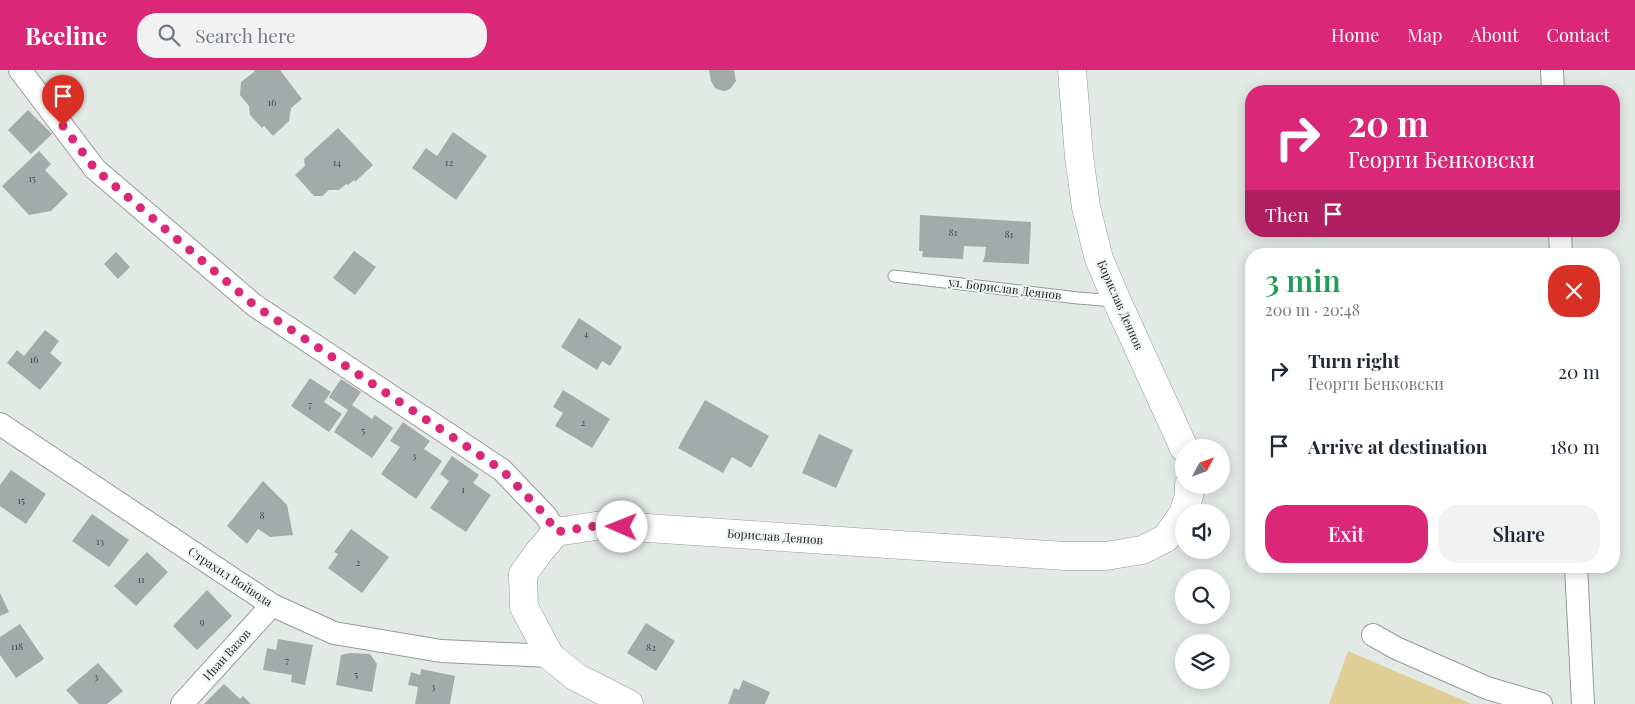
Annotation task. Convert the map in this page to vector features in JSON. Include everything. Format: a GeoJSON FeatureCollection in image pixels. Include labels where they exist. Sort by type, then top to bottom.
{"type":"FeatureCollection","features":[{"type":"Feature","properties":{"kind":"street"},"geometry":{"type":"LineString","coordinates":[[20,70],[95,169],[254,305],[502,470],[546,516],[556,532],[523,574],[524,607],[550,656],[576,677],[629,704]]}},
{"type":"Feature","properties":{"kind":"street","name":"Борислав Деянов"},"geometry":{"type":"LineString","coordinates":[[1072,70],[1079,156],[1086,207],[1100,259],[1117,301],[1180,439]]}},
{"type":"Feature","properties":{"kind":"street"},"geometry":{"type":"LineString","coordinates":[[1552,70],[1553,85]]}},
{"type":"Feature","properties":{"kind":"street","name":"Страхил Войвода"},"geometry":{"type":"LineString","coordinates":[[0,424],[272,605],[334,633],[441,651],[550,656]]}},
{"type":"Feature","properties":{"kind":"street","name":"Борислав Деянов"},"geometry":{"type":"LineString","coordinates":[[556,532],[602,525],[1066,556],[1106,556],[1142,550],[1166,538],[1183,514],[1189,494]]}},
{"type":"Feature","properties":{"kind":"street"},"geometry":{"type":"LineString","coordinates":[[1576,573],[1583,704]]}},
{"type":"Feature","properties":{"kind":"street","name":"Иван Вазов"},"geometry":{"type":"LineString","coordinates":[[182,704],[272,605]]}},
{"type":"Feature","properties":{"kind":"street"},"geometry":{"type":"LineString","coordinates":[[1373,635],[1396,648],[1487,688],[1541,704]]}},
{"type":"Feature","properties":{"kind":"lane","name":"ул. Борислав Деянов"},"geometry":{"type":"LineString","coordinates":[[894,276],[1117,301]]}},
{"type":"Feature","properties":{"kind":"shaded area"},"geometry":{"type":"Polygon","coordinates":[[[1348,651],[1472,704],[1329,704],[1348,651]]]}},
{"type":"Feature","properties":{"kind":"building"},"geometry":{"type":"Polygon","coordinates":[[[254,70],[280,70],[302,99],[291,108],[289,121],[273,136],[264,126],[262,128],[250,115],[249,106],[240,95],[241,82],[254,70]]]}},
{"type":"Feature","properties":{"kind":"building"},"geometry":{"type":"Polygon","coordinates":[[[709,70],[734,70],[736,81],[730,89],[725,91],[719,90],[715,88],[711,81],[709,70]]]}},
{"type":"Feature","properties":{"kind":"building"},"geometry":{"type":"Polygon","coordinates":[[[28,110],[52,134],[31,154],[8,130],[28,110]]]}},
{"type":"Feature","properties":{"kind":"building"},"geometry":{"type":"Polygon","coordinates":[[[338,128],[373,165],[355,182],[354,180],[348,185],[346,184],[339,190],[329,190],[322,196],[314,196],[295,175],[305,166],[304,159],[338,128]]]}},
{"type":"Feature","properties":{"kind":"building"},"geometry":{"type":"Polygon","coordinates":[[[453,132],[487,156],[456,200],[412,168],[426,148],[437,156],[453,132]]]}},
{"type":"Feature","properties":{"kind":"building"},"geometry":{"type":"Polygon","coordinates":[[[39,151],[51,164],[45,170],[68,194],[51,211],[29,215],[2,186],[39,151]]]}},
{"type":"Feature","properties":{"kind":"building"},"geometry":{"type":"Polygon","coordinates":[[[920,215],[1031,222],[1029,264],[983,262],[986,247],[964,246],[963,259],[922,257],[923,251],[919,251],[920,215]]]}},
{"type":"Feature","properties":{"kind":"building"},"geometry":{"type":"Polygon","coordinates":[[[354,251],[376,267],[355,295],[333,278],[354,251]]]}},
{"type":"Feature","properties":{"kind":"building"},"geometry":{"type":"Polygon","coordinates":[[[116,252],[130,267],[118,279],[104,264],[116,252]]]}},
{"type":"Feature","properties":{"kind":"building"},"geometry":{"type":"Polygon","coordinates":[[[579,318],[622,347],[610,366],[602,361],[597,370],[561,347],[579,318]]]}},
{"type":"Feature","properties":{"kind":"building"},"geometry":{"type":"Polygon","coordinates":[[[45,330],[59,341],[50,353],[62,363],[40,390],[7,363],[17,350],[24,356],[45,330]]]}},
{"type":"Feature","properties":{"kind":"building"},"geometry":{"type":"Polygon","coordinates":[[[310,378],[331,392],[324,402],[342,414],[329,432],[291,406],[310,378]]]}},
{"type":"Feature","properties":{"kind":"building"},"geometry":{"type":"Polygon","coordinates":[[[341,379],[361,392],[352,405],[372,419],[375,415],[393,428],[372,458],[334,432],[348,410],[329,397],[341,379]]]}},
{"type":"Feature","properties":{"kind":"building"},"geometry":{"type":"Polygon","coordinates":[[[563,390],[610,419],[592,448],[555,426],[563,413],[553,407],[563,390]]]}},
{"type":"Feature","properties":{"kind":"building"},"geometry":{"type":"Polygon","coordinates":[[[705,400],[769,436],[751,468],[732,457],[723,473],[678,448],[705,400]]]}},
{"type":"Feature","properties":{"kind":"building"},"geometry":{"type":"Polygon","coordinates":[[[403,422],[430,441],[424,449],[442,461],[416,499],[381,474],[400,447],[390,441],[403,422]]]}},
{"type":"Feature","properties":{"kind":"building"},"geometry":{"type":"Polygon","coordinates":[[[819,434],[853,450],[836,488],[802,473],[819,434]]]}},
{"type":"Feature","properties":{"kind":"building"},"geometry":{"type":"Polygon","coordinates":[[[452,456],[479,475],[473,483],[491,495],[466,532],[430,508],[449,481],[440,474],[452,456]]]}},
{"type":"Feature","properties":{"kind":"building"},"geometry":{"type":"Polygon","coordinates":[[[11,470],[46,494],[26,524],[0,506],[0,485],[11,470]]]}},
{"type":"Feature","properties":{"kind":"building"},"geometry":{"type":"Polygon","coordinates":[[[263,481],[287,505],[293,535],[270,537],[258,529],[247,544],[227,526],[263,481]]]}},
{"type":"Feature","properties":{"kind":"building"},"geometry":{"type":"Polygon","coordinates":[[[92,514],[129,540],[109,567],[72,541],[92,514]]]}},
{"type":"Feature","properties":{"kind":"building"},"geometry":{"type":"Polygon","coordinates":[[[351,529],[389,557],[362,593],[328,568],[338,554],[334,552],[351,529]]]}},
{"type":"Feature","properties":{"kind":"building"},"geometry":{"type":"Polygon","coordinates":[[[147,552],[168,572],[136,606],[114,586],[147,552]]]}},
{"type":"Feature","properties":{"kind":"building"},"geometry":{"type":"Polygon","coordinates":[[[207,590],[232,616],[197,650],[173,626],[207,590]]]}},
{"type":"Feature","properties":{"kind":"building"},"geometry":{"type":"Polygon","coordinates":[[[0,593],[9,612],[0,616],[0,593]]]}},
{"type":"Feature","properties":{"kind":"building"},"geometry":{"type":"Polygon","coordinates":[[[646,623],[675,641],[656,671],[627,653],[646,623]]]}},
{"type":"Feature","properties":{"kind":"building"},"geometry":{"type":"Polygon","coordinates":[[[20,624],[44,659],[16,678],[0,655],[0,637],[20,624]]]}},
{"type":"Feature","properties":{"kind":"building"},"geometry":{"type":"Polygon","coordinates":[[[278,639],[313,645],[305,685],[291,682],[292,675],[263,670],[267,648],[276,650],[278,639]]]}},
{"type":"Feature","properties":{"kind":"building"},"geometry":{"type":"Polygon","coordinates":[[[350,653],[370,654],[377,664],[372,692],[336,685],[341,655],[350,653]]]}},
{"type":"Feature","properties":{"kind":"building"},"geometry":{"type":"Polygon","coordinates":[[[98,663],[123,691],[107,704],[79,704],[66,690],[98,663]]]}},
{"type":"Feature","properties":{"kind":"building"},"geometry":{"type":"Polygon","coordinates":[[[421,669],[455,676],[450,704],[415,704],[418,687],[408,685],[411,672],[420,675],[421,669]]]}},
{"type":"Feature","properties":{"kind":"building"},"geometry":{"type":"Polygon","coordinates":[[[743,680],[770,692],[765,704],[728,704],[734,688],[739,690],[743,680]]]}},
{"type":"Feature","properties":{"kind":"building"},"geometry":{"type":"Polygon","coordinates":[[[224,684],[240,699],[243,696],[251,704],[204,704],[224,684]]]}},
{"type":"Feature","properties":{"kind":"route"},"geometry":{"type":"LineString","coordinates":[[63,126],[95,169],[254,305],[502,470],[546,516],[556,532],[602,525],[622,527]]}}]}
